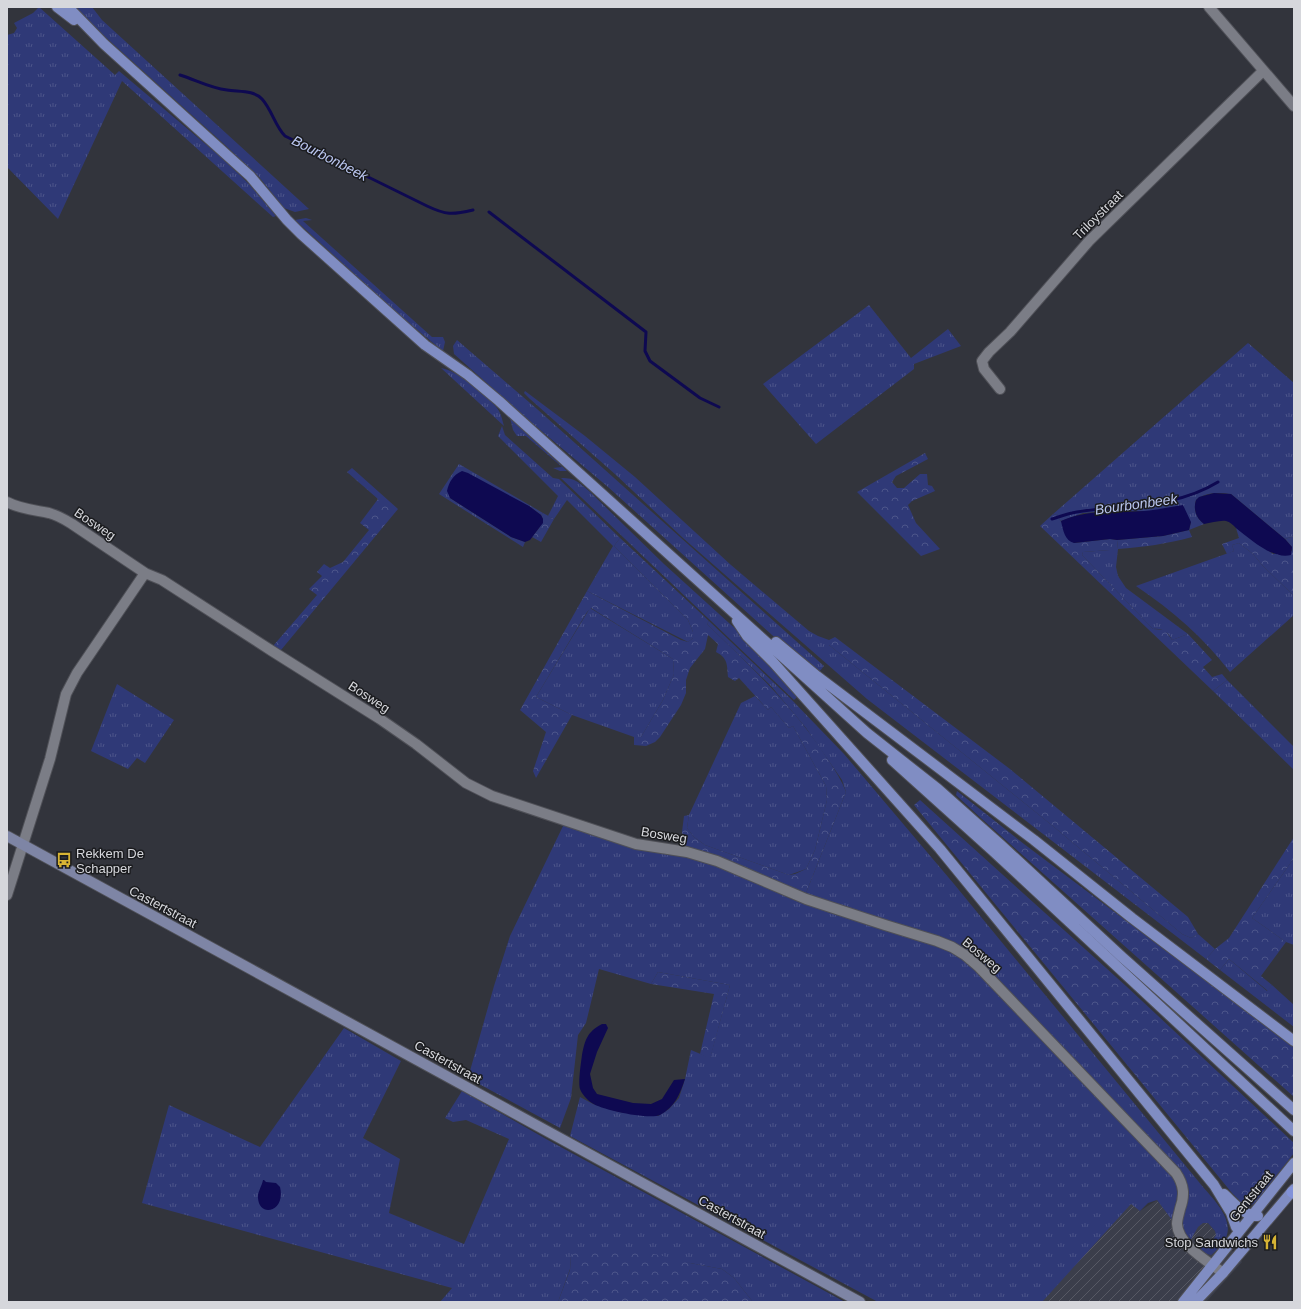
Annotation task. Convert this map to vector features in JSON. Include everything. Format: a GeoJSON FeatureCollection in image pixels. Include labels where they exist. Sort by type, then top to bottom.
{"type":"FeatureCollection","features":[{"type":"Feature","properties":{"kind":"main road"},"geometry":{"type":"LineString","coordinates":[[57,7],[104,44]]}},
{"type":"Feature","properties":{"kind":"main road"},"geometry":{"type":"LineString","coordinates":[[68,7],[104,44],[250,176],[287,220],[339,268],[425,345],[468,375],[499,401],[867,733],[938,789],[973,819],[1122,957],[1294,1110]]}},
{"type":"Feature","properties":{"kind":"main road"},"geometry":{"type":"LineString","coordinates":[[728,608],[752,620],[817,676],[1034,840],[1132,918],[1294,1041]]}},
{"type":"Feature","properties":{"kind":"main road"},"geometry":{"type":"LineString","coordinates":[[728,608],[747,636],[773,662],[940,849],[1214,1184],[1240,1209],[1253,1216],[1263,1216],[1274,1212]]}},
{"type":"Feature","properties":{"kind":"main road"},"geometry":{"type":"LineString","coordinates":[[867,733],[878,747],[993,851],[1294,1131]]}},
{"type":"Feature","properties":{"kind":"main road","name":"Castertstraat"},"geometry":{"type":"LineString","coordinates":[[7,836],[860,1302]]}},
{"type":"Feature","properties":{"kind":"main road","name":"Gentstraat"},"geometry":{"type":"LineString","coordinates":[[1183,1302],[1240,1230],[1290,1174],[1294,1163]]}},
{"type":"Feature","properties":{"kind":"main road"},"geometry":{"type":"LineString","coordinates":[[1195,1302],[1223,1273],[1293,1191],[1290,1186],[1290,1174]]}},
{"type":"Feature","properties":{"kind":"main road"},"geometry":{"type":"LineString","coordinates":[[1214,1184],[1231,1213],[1236,1227],[1240,1230]]}},
{"type":"Feature","properties":{"kind":"street"},"geometry":{"type":"LineString","coordinates":[[1209,7],[1294,106]]}},
{"type":"Feature","properties":{"kind":"street","name":"Triloystraat"},"geometry":{"type":"LineString","coordinates":[[1000,389],[984,369],[982,361],[989,352],[1010,332],[1089,241],[1263,71]]}},
{"type":"Feature","properties":{"kind":"street","name":"Bosweg"},"geometry":{"type":"LineString","coordinates":[[7,502],[27,510],[49,513],[61,517],[145,573],[162,580],[380,719],[416,744],[466,783],[478,790],[636,844],[687,852],[717,861],[806,899],[937,941],[952,947],[965,955],[985,972],[1176,1173],[1182,1182],[1183,1189],[1183,1200],[1177,1224],[1178,1230],[1184,1241],[1192,1250],[1223,1273]]}},
{"type":"Feature","properties":{"kind":"street"},"geometry":{"type":"LineString","coordinates":[[7,894],[50,759],[66,694],[77,673],[145,573]]}},
{"type":"Feature","properties":{"kind":"shaded area"},"geometry":{"type":"Polygon","coordinates":[[[462,471],[529,506],[541,515],[543,523],[530,540],[525,542],[511,537],[450,498],[447,491],[449,485],[452,479],[462,471]]]}},
{"type":"Feature","properties":{"kind":"shaded area"},"geometry":{"type":"Polygon","coordinates":[[[1214,493],[1231,494],[1285,539],[1292,547],[1291,555],[1284,556],[1269,552],[1227,521],[1204,524],[1196,513],[1196,500],[1199,497],[1214,493]]]}},
{"type":"Feature","properties":{"kind":"shaded area"},"geometry":{"type":"Polygon","coordinates":[[[1183,505],[1191,522],[1189,530],[1163,536],[1074,543],[1066,538],[1061,521],[1071,517],[1091,513],[1144,511],[1183,505]]]}},
{"type":"Feature","properties":{"kind":"shaded area"},"geometry":{"type":"Polygon","coordinates":[[[602,1024],[606,1024],[608,1028],[597,1052],[590,1074],[593,1088],[597,1094],[633,1103],[651,1104],[662,1099],[674,1080],[685,1079],[676,1100],[665,1112],[655,1116],[626,1114],[597,1106],[583,1095],[579,1082],[584,1045],[590,1033],[602,1024]]]}},
{"type":"Feature","properties":{"kind":"shaded area"},"geometry":{"type":"Polygon","coordinates":[[[263,1180],[266,1182],[276,1183],[280,1187],[281,1195],[279,1202],[276,1207],[272,1209],[267,1210],[259,1204],[258,1196],[263,1180]]]}},
{"type":"Feature","properties":{"kind":"shaded area"},"geometry":{"type":"Polygon","coordinates":[[[1187,1199],[1242,1262],[1206,1302],[1041,1302],[1131,1201],[1140,1211],[1157,1200],[1172,1219],[1187,1199]]]}},
{"type":"Feature","properties":{"kind":"green space"},"geometry":{"type":"Polygon","coordinates":[[[39,7],[115,75],[119,71],[222,158],[249,184],[276,216],[273,217],[122,81],[58,219],[7,167],[7,35],[14,33],[17,28],[14,23],[33,13],[39,7]]]}},
{"type":"Feature","properties":{"kind":"green space"},"geometry":{"type":"Polygon","coordinates":[[[72,7],[92,7],[102,20],[309,209],[295,212],[284,208],[259,177],[72,7]]]}},
{"type":"Feature","properties":{"kind":"green space"},"geometry":{"type":"Polygon","coordinates":[[[306,218],[312,220],[303,221],[432,337],[443,337],[445,342],[443,351],[405,320],[295,220],[306,218]]]}},
{"type":"Feature","properties":{"kind":"green space"},"geometry":{"type":"Polygon","coordinates":[[[869,305],[911,358],[948,329],[961,346],[914,364],[914,369],[816,444],[763,384],[869,305]]]}},
{"type":"Feature","properties":{"kind":"green space"},"geometry":{"type":"Polygon","coordinates":[[[457,340],[537,409],[824,666],[819,672],[782,644],[608,487],[532,423],[454,354],[453,346],[457,340]]]}},
{"type":"Feature","properties":{"kind":"green space"},"geometry":{"type":"Polygon","coordinates":[[[1248,343],[1294,383],[1294,536],[1285,539],[1231,494],[1227,493],[1208,494],[1199,497],[1196,500],[1196,513],[1204,524],[1189,530],[1191,522],[1144,511],[1083,513],[1061,521],[1057,514],[1052,515],[1248,343]]]}},
{"type":"Feature","properties":{"kind":"green space"},"geometry":{"type":"Polygon","coordinates":[[[441,368],[455,373],[463,378],[487,397],[498,410],[504,426],[441,368]]]}},
{"type":"Feature","properties":{"kind":"green space"},"geometry":{"type":"Polygon","coordinates":[[[525,391],[585,436],[635,477],[731,565],[809,631],[829,640],[829,645],[1054,827],[1182,934],[1191,938],[1198,934],[1215,949],[1206,959],[867,699],[683,538],[616,475],[530,399],[524,393],[525,391]]]}},
{"type":"Feature","properties":{"kind":"green space"},"geometry":{"type":"Polygon","coordinates":[[[510,418],[567,471],[560,471],[553,468],[562,467],[526,436],[517,436],[513,430],[510,418]]]}},
{"type":"Feature","properties":{"kind":"green space"},"geometry":{"type":"Polygon","coordinates":[[[502,426],[505,435],[553,478],[559,479],[620,538],[614,546],[688,620],[693,632],[693,638],[688,642],[587,591],[613,546],[567,500],[554,519],[548,516],[558,496],[498,436],[502,426]]]}},
{"type":"Feature","properties":{"kind":"green space"},"geometry":{"type":"Polygon","coordinates":[[[925,453],[928,459],[896,476],[892,482],[897,488],[904,488],[920,474],[927,474],[928,485],[932,486],[935,491],[912,501],[908,505],[916,523],[940,549],[921,556],[857,492],[925,453]]]}},
{"type":"Feature","properties":{"kind":"green space"},"geometry":{"type":"Polygon","coordinates":[[[459,464],[543,513],[541,515],[529,506],[450,498],[511,537],[525,542],[523,547],[439,494],[459,464]]]}},
{"type":"Feature","properties":{"kind":"green space"},"geometry":{"type":"Polygon","coordinates":[[[352,468],[398,509],[281,650],[273,646],[317,595],[309,589],[322,576],[317,572],[324,564],[330,568],[343,562],[369,530],[360,523],[378,499],[347,472],[352,468]]]}},
{"type":"Feature","properties":{"kind":"green space"},"geometry":{"type":"Polygon","coordinates":[[[561,478],[574,480],[589,491],[664,564],[740,633],[799,695],[794,700],[561,478]]]}},
{"type":"Feature","properties":{"kind":"green space"},"geometry":{"type":"Polygon","coordinates":[[[543,513],[554,519],[541,542],[532,537],[539,528],[543,519],[541,515],[543,513]]]}},
{"type":"Feature","properties":{"kind":"green space"},"geometry":{"type":"Polygon","coordinates":[[[1057,514],[1067,534],[1074,543],[1110,539],[1110,550],[1083,552],[1082,555],[1153,629],[1165,630],[1172,640],[1188,634],[1212,660],[1203,667],[1212,677],[1222,674],[1227,680],[1213,691],[1040,526],[1052,515],[1057,514]]]}},
{"type":"Feature","properties":{"kind":"green space"},"geometry":{"type":"Polygon","coordinates":[[[1236,528],[1273,554],[1292,551],[1292,547],[1285,539],[1294,536],[1293,595],[1262,565],[1253,554],[1239,543],[1232,545],[1234,551],[1227,554],[1222,544],[1239,538],[1236,528]]]}},
{"type":"Feature","properties":{"kind":"green space"},"geometry":{"type":"Polygon","coordinates":[[[1189,530],[1192,537],[1155,545],[1118,549],[1117,540],[1163,536],[1189,530]]]}},
{"type":"Feature","properties":{"kind":"green space"},"geometry":{"type":"Polygon","coordinates":[[[620,538],[709,621],[707,624],[782,699],[821,749],[841,780],[846,792],[806,893],[685,846],[682,832],[684,816],[689,815],[687,828],[694,837],[705,845],[789,875],[795,874],[806,869],[815,850],[827,800],[826,786],[793,726],[789,728],[771,707],[768,710],[739,678],[735,681],[728,677],[725,659],[716,652],[718,644],[708,635],[705,649],[690,668],[686,680],[686,693],[681,705],[660,737],[655,742],[646,746],[634,745],[634,737],[641,737],[663,700],[674,674],[673,659],[591,608],[587,612],[536,697],[572,715],[536,778],[533,771],[546,732],[520,710],[587,591],[681,640],[688,642],[693,638],[693,632],[688,620],[614,546],[620,538]]]}},
{"type":"Feature","properties":{"kind":"green space"},"geometry":{"type":"Polygon","coordinates":[[[1110,539],[1117,540],[1118,549],[1116,567],[1118,576],[1126,588],[1188,634],[1172,640],[1165,631],[1153,629],[1082,555],[1083,552],[1110,550],[1110,539]]]}},
{"type":"Feature","properties":{"kind":"green space"},"geometry":{"type":"Polygon","coordinates":[[[1239,543],[1253,554],[1262,565],[1294,595],[1294,615],[1230,672],[1220,659],[1187,625],[1136,586],[1234,551],[1232,545],[1239,543]]]}},
{"type":"Feature","properties":{"kind":"green space"},"geometry":{"type":"Polygon","coordinates":[[[590,608],[673,659],[674,674],[663,700],[641,737],[634,737],[572,715],[536,697],[590,608]]]}},
{"type":"Feature","properties":{"kind":"green space"},"geometry":{"type":"Polygon","coordinates":[[[709,621],[790,698],[844,754],[954,884],[1213,1198],[1226,1219],[1228,1226],[1224,1241],[1211,1255],[1204,1253],[1199,1248],[1210,1245],[1216,1235],[1215,1231],[1208,1223],[1203,1223],[1198,1227],[1190,1241],[1181,1227],[1187,1199],[1164,1156],[979,959],[967,950],[806,893],[846,792],[842,780],[806,728],[771,686],[707,624],[709,621]]]}},
{"type":"Feature","properties":{"kind":"green space"},"geometry":{"type":"Polygon","coordinates":[[[835,637],[1010,769],[1188,917],[1198,934],[1191,938],[1182,934],[1054,827],[829,645],[829,640],[835,637]]]}},
{"type":"Feature","properties":{"kind":"green space"},"geometry":{"type":"Polygon","coordinates":[[[1227,680],[1294,747],[1294,770],[1213,691],[1227,680]]]}},
{"type":"Feature","properties":{"kind":"green space"},"geometry":{"type":"Polygon","coordinates":[[[117,684],[174,720],[145,763],[137,758],[128,769],[91,751],[117,684]]]}},
{"type":"Feature","properties":{"kind":"green space"},"geometry":{"type":"Polygon","coordinates":[[[755,696],[768,710],[771,707],[789,728],[793,726],[826,786],[827,800],[815,850],[806,869],[789,875],[705,845],[694,837],[687,828],[689,815],[741,703],[755,696]]]}},
{"type":"Feature","properties":{"kind":"green space"},"geometry":{"type":"Polygon","coordinates":[[[957,791],[1024,844],[1294,1047],[1294,1097],[982,819],[956,795],[957,791]]]}},
{"type":"Feature","properties":{"kind":"green space"},"geometry":{"type":"Polygon","coordinates":[[[920,800],[1126,986],[1294,1143],[1294,1153],[1255,1203],[1248,1207],[1232,1193],[914,805],[920,800]]]}},
{"type":"Feature","properties":{"kind":"green space"},"geometry":{"type":"Polygon","coordinates":[[[564,824],[695,857],[717,865],[791,899],[851,919],[923,940],[961,957],[1174,1178],[1177,1194],[1172,1220],[1157,1200],[1148,1203],[1140,1211],[1131,1204],[1042,1302],[878,1302],[570,1136],[580,1097],[593,1104],[619,1112],[658,1116],[669,1109],[679,1098],[685,1079],[691,1050],[710,1058],[730,985],[658,972],[651,984],[599,969],[586,1023],[578,1035],[571,1098],[560,1128],[468,1078],[510,936],[564,824]]]}},
{"type":"Feature","properties":{"kind":"green space"},"geometry":{"type":"Polygon","coordinates":[[[1294,837],[1294,858],[1252,918],[1286,942],[1261,976],[1272,985],[1268,991],[1229,959],[1220,970],[1206,959],[1215,949],[1229,938],[1294,837]]]}},
{"type":"Feature","properties":{"kind":"green space"},"geometry":{"type":"Polygon","coordinates":[[[1294,858],[1294,945],[1286,942],[1252,918],[1294,858]]]}},
{"type":"Feature","properties":{"kind":"green space"},"geometry":{"type":"Polygon","coordinates":[[[1229,959],[1267,991],[1272,985],[1294,1005],[1294,1027],[1220,970],[1229,959]]]}},
{"type":"Feature","properties":{"kind":"green space"},"geometry":{"type":"Polygon","coordinates":[[[658,972],[730,985],[710,1059],[700,1054],[714,994],[651,984],[658,972]]]}},
{"type":"Feature","properties":{"kind":"green space"},"geometry":{"type":"Polygon","coordinates":[[[344,1028],[401,1061],[363,1138],[400,1159],[389,1213],[464,1244],[509,1139],[466,1120],[453,1122],[445,1118],[462,1091],[546,1139],[845,1302],[753,1302],[734,1278],[722,1269],[690,1263],[571,1256],[570,1269],[558,1302],[440,1302],[452,1288],[142,1203],[169,1105],[260,1147],[344,1028]]]}},
{"type":"Feature","properties":{"kind":"green space"},"geometry":{"type":"Polygon","coordinates":[[[591,1248],[643,1251],[690,1263],[722,1269],[734,1278],[753,1302],[558,1302],[570,1270],[571,1256],[579,1250],[591,1248]]]}},
{"type":"Feature","properties":{"kind":"waterway","name":"Bourbonbeek"},"geometry":{"type":"LineString","coordinates":[[180,75],[215,88],[250,93],[259,96],[265,103],[285,136],[427,206],[444,213],[460,213],[473,210]]}},
{"type":"Feature","properties":{"kind":"waterway","name":"Bourbonbeek"},"geometry":{"type":"LineString","coordinates":[[489,212],[646,332],[645,351],[650,361],[700,398],[719,407]]}},
{"type":"Feature","properties":{"kind":"waterway","name":"Bourbonbeek"},"geometry":{"type":"LineString","coordinates":[[1052,519],[1070,513],[1147,504],[1183,497],[1201,491],[1218,482]]}},
{"type":"Feature","properties":{"kind":"place","name":"Rekkem De Schapper"},"geometry":{"type":"Point","coordinates":[64,860]}},
{"type":"Feature","properties":{"kind":"place","name":"Stop Sandwichs"},"geometry":{"type":"Point","coordinates":[1270,1242]}}]}
